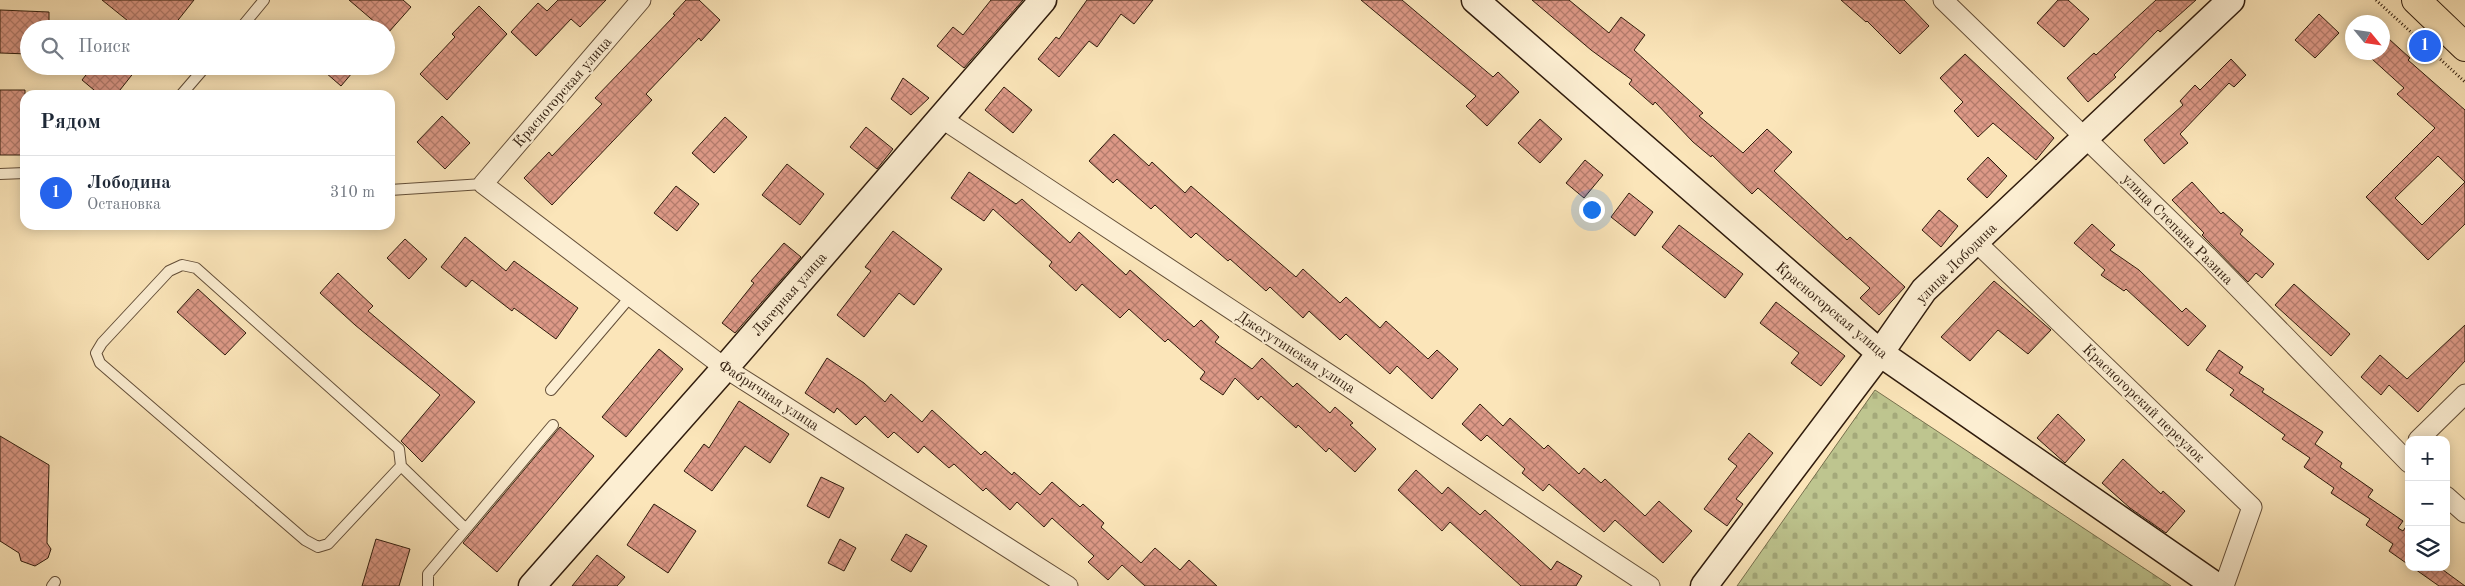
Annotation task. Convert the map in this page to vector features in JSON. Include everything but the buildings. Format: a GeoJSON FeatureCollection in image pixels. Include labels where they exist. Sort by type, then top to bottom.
{"type":"FeatureCollection","features":[{"type":"Feature","properties":{"kind":"main road"},"geometry":{"type":"LineString","coordinates":[[2416,0],[2465,47]]}},
{"type":"Feature","properties":{"kind":"street","name":"Красногорская улица"},"geometry":{"type":"LineString","coordinates":[[483,184],[642,0]]}},
{"type":"Feature","properties":{"kind":"street","name":"Лагерная улица"},"geometry":{"type":"LineString","coordinates":[[532,586],[725,368],[1043,0]]}},
{"type":"Feature","properties":{"kind":"street","name":"Красногорская улица"},"geometry":{"type":"LineString","coordinates":[[1475,0],[1880,353],[2216,586]]}},
{"type":"Feature","properties":{"kind":"street","name":"улица Степана Разина"},"geometry":{"type":"LineString","coordinates":[[1944,0],[2207,256],[2405,455]]}},
{"type":"Feature","properties":{"kind":"street","name":"улица Лободина"},"geometry":{"type":"LineString","coordinates":[[1704,586],[1880,353],[1924,290],[2231,0]]}},
{"type":"Feature","properties":{"kind":"street","name":"Джегутинская улица"},"geometry":{"type":"LineString","coordinates":[[941,118],[1650,586]]}},
{"type":"Feature","properties":{"kind":"street","name":"Фабричная улица"},"geometry":{"type":"LineString","coordinates":[[483,184],[725,368],[1068,586]]}},
{"type":"Feature","properties":{"kind":"street","name":"Красногорский переулок"},"geometry":{"type":"LineString","coordinates":[[1976,242],[2252,507],[2224,586]]}},
{"type":"Feature","properties":{"kind":"street"},"geometry":{"type":"LineString","coordinates":[[2422,436],[2465,394]]}},
{"type":"Feature","properties":{"kind":"street"},"geometry":{"type":"LineString","coordinates":[[2450,500],[2465,513]]}},
{"type":"Feature","properties":{"kind":"lane"},"geometry":{"type":"LineString","coordinates":[[247,20],[264,0]]}},
{"type":"Feature","properties":{"kind":"lane"},"geometry":{"type":"LineString","coordinates":[[185,90],[198,75]]}},
{"type":"Feature","properties":{"kind":"lane"},"geometry":{"type":"LineString","coordinates":[[0,174],[20,173]]}},
{"type":"Feature","properties":{"kind":"lane"},"geometry":{"type":"LineString","coordinates":[[395,190],[483,184]]}},
{"type":"Feature","properties":{"kind":"lane"},"geometry":{"type":"LineString","coordinates":[[401,466],[328,544],[318,547],[305,540],[100,363],[96,353],[102,343],[168,271],[182,265],[196,268],[399,449],[401,466],[466,529]]}},
{"type":"Feature","properties":{"kind":"lane"},"geometry":{"type":"LineString","coordinates":[[551,390],[631,296]]}},
{"type":"Feature","properties":{"kind":"lane"},"geometry":{"type":"LineString","coordinates":[[428,586],[428,574],[553,426]]}},
{"type":"Feature","properties":{"kind":"path"},"geometry":{"type":"LineString","coordinates":[[2376,0],[2465,82]]}},
{"type":"Feature","properties":{"kind":"green space"},"geometry":{"type":"Polygon","coordinates":[[[1875,390],[2171,586],[1737,586],[1875,390]]]}},
{"type":"Feature","properties":{"kind":"place","name":"Лободина"},"geometry":{"type":"Point","coordinates":[2425,46]}}]}
